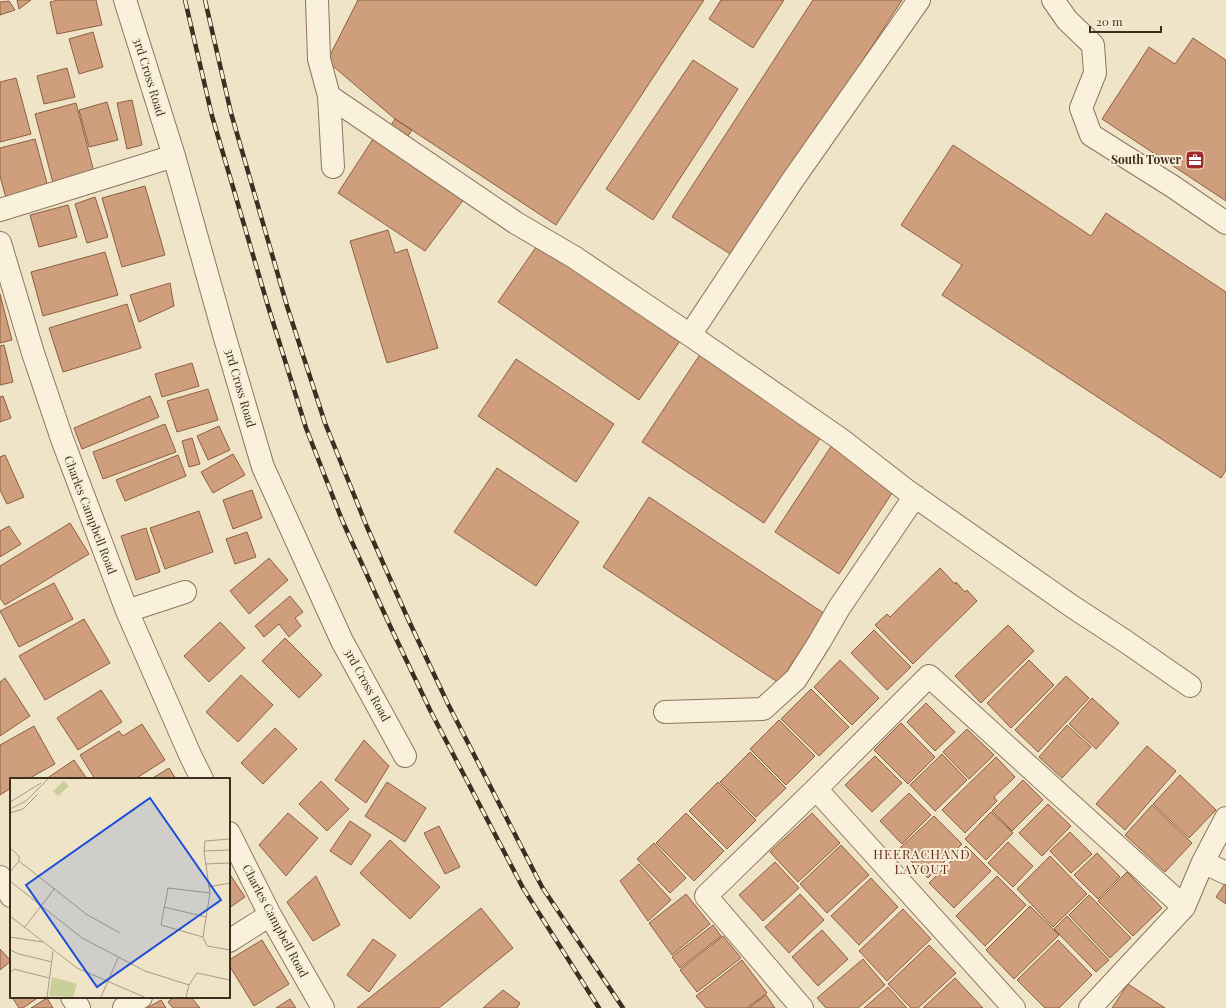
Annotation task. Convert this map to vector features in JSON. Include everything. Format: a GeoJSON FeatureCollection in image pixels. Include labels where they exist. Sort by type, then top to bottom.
{"type":"FeatureCollection","features":[{"type":"Feature","properties":{"kind":"street","name":"3rd Cross Road"},"geometry":{"type":"LineString","coordinates":[[126,0],[174,156],[263,467],[342,641],[406,756]]}},
{"type":"Feature","properties":{"kind":"street"},"geometry":{"type":"LineString","coordinates":[[317,0],[320,60],[329,96],[333,167]]}},
{"type":"Feature","properties":{"kind":"street"},"geometry":{"type":"LineString","coordinates":[[690,335],[792,182],[919,0]]}},
{"type":"Feature","properties":{"kind":"street"},"geometry":{"type":"LineString","coordinates":[[1053,0],[1066,20],[1093,44],[1095,74],[1081,108],[1091,135],[1172,186],[1226,223]]}},
{"type":"Feature","properties":{"kind":"street"},"geometry":{"type":"LineString","coordinates":[[329,96],[516,223],[574,257],[690,335],[839,438],[915,496],[1073,607],[1190,686]]}},
{"type":"Feature","properties":{"kind":"street"},"geometry":{"type":"LineString","coordinates":[[0,210],[174,156]]}},
{"type":"Feature","properties":{"kind":"street","name":"Charles Campbell Road"},"geometry":{"type":"LineString","coordinates":[[0,243],[33,353],[62,439],[127,611],[185,744],[202,778]]}},
{"type":"Feature","properties":{"kind":"street"},"geometry":{"type":"LineString","coordinates":[[665,712],[763,709],[796,679],[839,608],[915,496]]}},
{"type":"Feature","properties":{"kind":"street"},"geometry":{"type":"LineString","coordinates":[[127,611],[185,592]]}},
{"type":"Feature","properties":{"kind":"street"},"geometry":{"type":"LineString","coordinates":[[802,1008],[706,896],[929,676],[1184,907]]}},
{"type":"Feature","properties":{"kind":"street"},"geometry":{"type":"LineString","coordinates":[[816,789],[1014,1008]]}},
{"type":"Feature","properties":{"kind":"street"},"geometry":{"type":"LineString","coordinates":[[1090,1008],[1184,907],[1203,862],[1226,818]]}},
{"type":"Feature","properties":{"kind":"street","name":"Charles Campbell Road"},"geometry":{"type":"LineString","coordinates":[[230,835],[270,915],[323,1008]]}},
{"type":"Feature","properties":{"kind":"street"},"geometry":{"type":"LineString","coordinates":[[1203,862],[1226,873]]}},
{"type":"Feature","properties":{"kind":"street"},"geometry":{"type":"LineString","coordinates":[[0,877],[10,894]]}},
{"type":"Feature","properties":{"kind":"street"},"geometry":{"type":"LineString","coordinates":[[230,940],[270,915]]}},
{"type":"Feature","properties":{"kind":"street"},"geometry":{"type":"LineString","coordinates":[[73,998],[79,1008]]}},
{"type":"Feature","properties":{"kind":"street"},"geometry":{"type":"LineString","coordinates":[[124,1008],[139,998]]}},
{"type":"Feature","properties":{"kind":"building"},"geometry":{"type":"Polygon","coordinates":[[[17,0],[31,0],[19,9],[17,0]]]}},
{"type":"Feature","properties":{"kind":"building"},"geometry":{"type":"Polygon","coordinates":[[[58,0],[96,0],[102,25],[57,34],[50,2],[58,0]]]}},
{"type":"Feature","properties":{"kind":"building"},"geometry":{"type":"Polygon","coordinates":[[[358,0],[704,0],[556,225],[395,119],[327,61],[358,0]]]}},
{"type":"Feature","properties":{"kind":"building"},"geometry":{"type":"Polygon","coordinates":[[[721,0],[784,0],[753,48],[709,19],[721,0]]]}},
{"type":"Feature","properties":{"kind":"building"},"geometry":{"type":"Polygon","coordinates":[[[813,0],[902,0],[735,257],[672,217],[813,0]]]}},
{"type":"Feature","properties":{"kind":"building"},"geometry":{"type":"Polygon","coordinates":[[[9,1],[15,10],[0,15],[0,2],[9,1]]]}},
{"type":"Feature","properties":{"kind":"building"},"geometry":{"type":"Polygon","coordinates":[[[93,32],[103,67],[79,74],[69,39],[93,32]]]}},
{"type":"Feature","properties":{"kind":"building","name":"South Tower"},"geometry":{"type":"Polygon","coordinates":[[[1193,38],[1226,60],[1226,201],[1102,119],[1149,47],[1175,64],[1193,38]]]}},
{"type":"Feature","properties":{"kind":"building"},"geometry":{"type":"Polygon","coordinates":[[[693,60],[738,89],[653,220],[606,189],[693,60]]]}},
{"type":"Feature","properties":{"kind":"building"},"geometry":{"type":"Polygon","coordinates":[[[67,68],[75,97],[44,104],[37,76],[67,68]]]}},
{"type":"Feature","properties":{"kind":"building"},"geometry":{"type":"Polygon","coordinates":[[[16,78],[31,134],[0,142],[0,82],[16,78]]]}},
{"type":"Feature","properties":{"kind":"building"},"geometry":{"type":"Polygon","coordinates":[[[132,100],[142,145],[127,149],[117,103],[132,100]]]}},
{"type":"Feature","properties":{"kind":"building"},"geometry":{"type":"Polygon","coordinates":[[[107,102],[118,140],[89,147],[79,110],[107,102]]]}},
{"type":"Feature","properties":{"kind":"building"},"geometry":{"type":"Polygon","coordinates":[[[76,103],[94,172],[53,183],[35,114],[76,103]]]}},
{"type":"Feature","properties":{"kind":"building"},"geometry":{"type":"Polygon","coordinates":[[[395,119],[412,130],[396,154],[379,143],[395,119]]]}},
{"type":"Feature","properties":{"kind":"building"},"geometry":{"type":"Polygon","coordinates":[[[35,139],[48,187],[6,198],[0,176],[0,148],[35,139]]]}},
{"type":"Feature","properties":{"kind":"building"},"geometry":{"type":"Polygon","coordinates":[[[373,139],[464,199],[425,251],[338,193],[373,139]]]}},
{"type":"Feature","properties":{"kind":"building"},"geometry":{"type":"Polygon","coordinates":[[[953,145],[1091,236],[1106,213],[1226,292],[1226,470],[1221,478],[942,295],[962,265],[901,225],[953,145]]]}},
{"type":"Feature","properties":{"kind":"building"},"geometry":{"type":"Polygon","coordinates":[[[145,186],[165,255],[122,267],[102,198],[145,186]]]}},
{"type":"Feature","properties":{"kind":"building"},"geometry":{"type":"Polygon","coordinates":[[[95,197],[108,237],[87,243],[75,204],[95,197]]]}},
{"type":"Feature","properties":{"kind":"building"},"geometry":{"type":"Polygon","coordinates":[[[68,205],[77,237],[39,247],[30,215],[68,205]]]}},
{"type":"Feature","properties":{"kind":"building"},"geometry":{"type":"Polygon","coordinates":[[[388,230],[395,253],[407,249],[438,348],[387,363],[350,241],[388,230]]]}},
{"type":"Feature","properties":{"kind":"building"},"geometry":{"type":"Polygon","coordinates":[[[541,240],[682,338],[639,400],[498,302],[541,240]]]}},
{"type":"Feature","properties":{"kind":"building"},"geometry":{"type":"Polygon","coordinates":[[[105,252],[118,295],[43,316],[31,272],[105,252]]]}},
{"type":"Feature","properties":{"kind":"building"},"geometry":{"type":"Polygon","coordinates":[[[170,283],[174,306],[139,322],[130,295],[170,283]]]}},
{"type":"Feature","properties":{"kind":"building"},"geometry":{"type":"Polygon","coordinates":[[[0,294],[12,340],[0,343],[0,294]]]}},
{"type":"Feature","properties":{"kind":"building"},"geometry":{"type":"Polygon","coordinates":[[[127,304],[141,348],[63,372],[49,328],[127,304]]]}},
{"type":"Feature","properties":{"kind":"building"},"geometry":{"type":"Polygon","coordinates":[[[4,345],[13,382],[0,385],[0,346],[4,345]]]}},
{"type":"Feature","properties":{"kind":"building"},"geometry":{"type":"Polygon","coordinates":[[[701,353],[823,434],[764,523],[642,442],[701,353]]]}},
{"type":"Feature","properties":{"kind":"building"},"geometry":{"type":"Polygon","coordinates":[[[516,359],[614,424],[576,482],[478,416],[516,359]]]}},
{"type":"Feature","properties":{"kind":"building"},"geometry":{"type":"Polygon","coordinates":[[[192,363],[199,386],[162,397],[155,374],[192,363]]]}},
{"type":"Feature","properties":{"kind":"building"},"geometry":{"type":"Polygon","coordinates":[[[208,389],[218,420],[177,432],[167,401],[208,389]]]}},
{"type":"Feature","properties":{"kind":"building"},"geometry":{"type":"Polygon","coordinates":[[[3,396],[11,418],[0,422],[0,397],[3,396]]]}},
{"type":"Feature","properties":{"kind":"building"},"geometry":{"type":"Polygon","coordinates":[[[150,396],[159,417],[82,449],[74,428],[150,396]]]}},
{"type":"Feature","properties":{"kind":"building"},"geometry":{"type":"Polygon","coordinates":[[[165,424],[176,452],[103,479],[93,452],[165,424]]]}},
{"type":"Feature","properties":{"kind":"building"},"geometry":{"type":"Polygon","coordinates":[[[219,426],[230,450],[208,460],[197,436],[219,426]]]}},
{"type":"Feature","properties":{"kind":"building"},"geometry":{"type":"Polygon","coordinates":[[[192,438],[200,464],[189,467],[182,441],[192,438]]]}},
{"type":"Feature","properties":{"kind":"building"},"geometry":{"type":"Polygon","coordinates":[[[832,445],[896,487],[839,574],[775,532],[832,445]]]}},
{"type":"Feature","properties":{"kind":"building"},"geometry":{"type":"Polygon","coordinates":[[[233,454],[245,475],[213,493],[201,472],[233,454]]]}},
{"type":"Feature","properties":{"kind":"building"},"geometry":{"type":"Polygon","coordinates":[[[5,455],[24,497],[7,504],[0,490],[0,457],[5,455]]]}},
{"type":"Feature","properties":{"kind":"building"},"geometry":{"type":"Polygon","coordinates":[[[178,455],[186,476],[125,501],[116,480],[178,455]]]}},
{"type":"Feature","properties":{"kind":"building"},"geometry":{"type":"Polygon","coordinates":[[[497,468],[579,522],[536,586],[454,532],[497,468]]]}},
{"type":"Feature","properties":{"kind":"building"},"geometry":{"type":"Polygon","coordinates":[[[252,490],[262,518],[233,529],[223,500],[252,490]]]}},
{"type":"Feature","properties":{"kind":"building"},"geometry":{"type":"Polygon","coordinates":[[[649,497],[825,614],[779,683],[603,567],[649,497]]]}},
{"type":"Feature","properties":{"kind":"building"},"geometry":{"type":"Polygon","coordinates":[[[199,511],[213,552],[165,569],[150,528],[199,511]]]}},
{"type":"Feature","properties":{"kind":"building"},"geometry":{"type":"Polygon","coordinates":[[[70,523],[89,554],[5,605],[0,598],[0,566],[70,523]]]}},
{"type":"Feature","properties":{"kind":"building"},"geometry":{"type":"Polygon","coordinates":[[[9,526],[21,544],[0,557],[0,531],[9,526]]]}},
{"type":"Feature","properties":{"kind":"building"},"geometry":{"type":"Polygon","coordinates":[[[146,528],[160,572],[136,580],[121,536],[146,528]]]}},
{"type":"Feature","properties":{"kind":"building"},"geometry":{"type":"Polygon","coordinates":[[[247,532],[256,557],[235,564],[226,539],[247,532]]]}},
{"type":"Feature","properties":{"kind":"building"},"geometry":{"type":"Polygon","coordinates":[[[269,558],[288,580],[249,614],[230,591],[269,558]]]}},
{"type":"Feature","properties":{"kind":"building"},"geometry":{"type":"Polygon","coordinates":[[[940,568],[955,584],[956,582],[965,592],[967,590],[977,601],[913,664],[875,625],[887,614],[890,617],[940,568]]]}},
{"type":"Feature","properties":{"kind":"building"},"geometry":{"type":"Polygon","coordinates":[[[54,583],[73,619],[19,647],[0,611],[54,583]]]}},
{"type":"Feature","properties":{"kind":"building"},"geometry":{"type":"Polygon","coordinates":[[[290,596],[303,612],[295,618],[301,626],[289,637],[279,624],[264,637],[255,626],[290,596]]]}},
{"type":"Feature","properties":{"kind":"building"},"geometry":{"type":"Polygon","coordinates":[[[84,619],[110,663],[45,700],[19,656],[84,619]]]}},
{"type":"Feature","properties":{"kind":"building"},"geometry":{"type":"Polygon","coordinates":[[[220,622],[245,648],[209,682],[184,656],[220,622]]]}},
{"type":"Feature","properties":{"kind":"building"},"geometry":{"type":"Polygon","coordinates":[[[1008,625],[1034,651],[981,703],[955,676],[1008,625]]]}},
{"type":"Feature","properties":{"kind":"building"},"geometry":{"type":"Polygon","coordinates":[[[874,630],[911,667],[887,690],[851,653],[874,630]]]}},
{"type":"Feature","properties":{"kind":"building"},"geometry":{"type":"Polygon","coordinates":[[[285,638],[322,675],[299,698],[262,661],[285,638]]]}},
{"type":"Feature","properties":{"kind":"building"},"geometry":{"type":"Polygon","coordinates":[[[840,660],[879,698],[852,725],[814,687],[840,660]]]}},
{"type":"Feature","properties":{"kind":"building"},"geometry":{"type":"Polygon","coordinates":[[[1029,660],[1054,685],[1011,728],[987,703],[1029,660]]]}},
{"type":"Feature","properties":{"kind":"building"},"geometry":{"type":"Polygon","coordinates":[[[241,675],[273,705],[238,742],[206,712],[241,675]]]}},
{"type":"Feature","properties":{"kind":"building"},"geometry":{"type":"Polygon","coordinates":[[[1066,676],[1089,698],[1038,752],[1015,730],[1066,676]]]}},
{"type":"Feature","properties":{"kind":"building"},"geometry":{"type":"Polygon","coordinates":[[[5,678],[30,716],[0,736],[0,682],[5,678]]]}},
{"type":"Feature","properties":{"kind":"building"},"geometry":{"type":"Polygon","coordinates":[[[811,689],[849,727],[819,756],[781,719],[811,689]]]}},
{"type":"Feature","properties":{"kind":"building"},"geometry":{"type":"Polygon","coordinates":[[[101,690],[122,722],[78,750],[57,718],[101,690]]]}},
{"type":"Feature","properties":{"kind":"building"},"geometry":{"type":"Polygon","coordinates":[[[1092,698],[1119,723],[1096,749],[1069,724],[1092,698]]]}},
{"type":"Feature","properties":{"kind":"building"},"geometry":{"type":"Polygon","coordinates":[[[926,703],[955,732],[935,751],[907,722],[926,703]]]}},
{"type":"Feature","properties":{"kind":"building"},"geometry":{"type":"Polygon","coordinates":[[[779,720],[815,756],[786,785],[750,749],[779,720]]]}},
{"type":"Feature","properties":{"kind":"building"},"geometry":{"type":"Polygon","coordinates":[[[901,723],[935,757],[908,784],[874,750],[901,723]]]}},
{"type":"Feature","properties":{"kind":"building"},"geometry":{"type":"Polygon","coordinates":[[[142,724],[165,760],[137,778],[94,778],[80,755],[119,731],[123,736],[142,724]]]}},
{"type":"Feature","properties":{"kind":"building"},"geometry":{"type":"Polygon","coordinates":[[[1067,725],[1091,747],[1062,778],[1039,757],[1067,725]]]}},
{"type":"Feature","properties":{"kind":"building"},"geometry":{"type":"Polygon","coordinates":[[[34,726],[55,764],[30,778],[10,778],[10,789],[0,795],[0,745],[34,726]]]}},
{"type":"Feature","properties":{"kind":"building"},"geometry":{"type":"Polygon","coordinates":[[[275,728],[297,749],[263,784],[241,763],[275,728]]]}},
{"type":"Feature","properties":{"kind":"building"},"geometry":{"type":"Polygon","coordinates":[[[967,729],[994,755],[969,779],[943,752],[967,729]]]}},
{"type":"Feature","properties":{"kind":"building"},"geometry":{"type":"Polygon","coordinates":[[[364,740],[389,766],[366,803],[335,780],[364,740]]]}},
{"type":"Feature","properties":{"kind":"building"},"geometry":{"type":"Polygon","coordinates":[[[1147,746],[1176,771],[1125,830],[1096,804],[1147,746]]]}},
{"type":"Feature","properties":{"kind":"building"},"geometry":{"type":"Polygon","coordinates":[[[750,752],[786,788],[756,817],[720,782],[750,752]]]}},
{"type":"Feature","properties":{"kind":"building"},"geometry":{"type":"Polygon","coordinates":[[[942,754],[967,780],[935,811],[910,785],[942,754]]]}},
{"type":"Feature","properties":{"kind":"building"},"geometry":{"type":"Polygon","coordinates":[[[875,756],[902,783],[872,812],[845,785],[875,756]]]}},
{"type":"Feature","properties":{"kind":"building"},"geometry":{"type":"Polygon","coordinates":[[[996,757],[1015,777],[994,797],[997,801],[965,833],[942,810],[996,757]]]}},
{"type":"Feature","properties":{"kind":"building"},"geometry":{"type":"Polygon","coordinates":[[[74,760],[86,778],[47,778],[74,760]]]}},
{"type":"Feature","properties":{"kind":"building"},"geometry":{"type":"Polygon","coordinates":[[[169,768],[175,778],[153,778],[169,768]]]}},
{"type":"Feature","properties":{"kind":"building"},"geometry":{"type":"Polygon","coordinates":[[[1180,775],[1216,810],[1189,838],[1153,804],[1180,775]]]}},
{"type":"Feature","properties":{"kind":"building"},"geometry":{"type":"Polygon","coordinates":[[[1023,780],[1043,800],[1012,831],[992,811],[1023,780]]]}},
{"type":"Feature","properties":{"kind":"building"},"geometry":{"type":"Polygon","coordinates":[[[321,781],[349,809],[327,831],[299,804],[321,781]]]}},
{"type":"Feature","properties":{"kind":"building"},"geometry":{"type":"Polygon","coordinates":[[[387,782],[426,808],[405,842],[365,816],[387,782]]]}},
{"type":"Feature","properties":{"kind":"building"},"geometry":{"type":"Polygon","coordinates":[[[718,782],[756,820],[727,849],[689,811],[718,782]]]}},
{"type":"Feature","properties":{"kind":"building"},"geometry":{"type":"Polygon","coordinates":[[[909,793],[931,815],[902,844],[880,821],[909,793]]]}},
{"type":"Feature","properties":{"kind":"building"},"geometry":{"type":"Polygon","coordinates":[[[1048,804],[1071,826],[1042,856],[1019,833],[1048,804]]]}},
{"type":"Feature","properties":{"kind":"building"},"geometry":{"type":"Polygon","coordinates":[[[1152,805],[1192,843],[1165,872],[1125,835],[1152,805]]]}},
{"type":"Feature","properties":{"kind":"building"},"geometry":{"type":"Polygon","coordinates":[[[991,812],[1013,833],[986,860],[965,839],[991,812]]]}},
{"type":"Feature","properties":{"kind":"building"},"geometry":{"type":"Polygon","coordinates":[[[288,813],[318,838],[286,876],[259,845],[288,813]]]}},
{"type":"Feature","properties":{"kind":"building"},"geometry":{"type":"Polygon","coordinates":[[[686,813],[724,851],[694,881],[656,843],[686,813]]]}},
{"type":"Feature","properties":{"kind":"building"},"geometry":{"type":"Polygon","coordinates":[[[812,813],[840,843],[798,882],[770,852],[812,813]]]}},
{"type":"Feature","properties":{"kind":"building"},"geometry":{"type":"Polygon","coordinates":[[[934,816],[962,844],[928,878],[899,849],[934,816]]]}},
{"type":"Feature","properties":{"kind":"building"},"geometry":{"type":"Polygon","coordinates":[[[350,821],[371,835],[351,865],[330,851],[350,821]]]}},
{"type":"Feature","properties":{"kind":"building"},"geometry":{"type":"Polygon","coordinates":[[[439,826],[460,867],[445,874],[424,833],[439,826]]]}},
{"type":"Feature","properties":{"kind":"building"},"geometry":{"type":"Polygon","coordinates":[[[1070,832],[1092,854],[1071,873],[1050,851],[1070,832]]]}},
{"type":"Feature","properties":{"kind":"building"},"geometry":{"type":"Polygon","coordinates":[[[390,840],[440,887],[410,919],[360,873],[390,840]]]}},
{"type":"Feature","properties":{"kind":"building"},"geometry":{"type":"Polygon","coordinates":[[[1008,842],[1033,866],[1013,887],[988,863],[1008,842]]]}},
{"type":"Feature","properties":{"kind":"building"},"geometry":{"type":"Polygon","coordinates":[[[654,843],[686,878],[670,893],[637,859],[654,843]]]}},
{"type":"Feature","properties":{"kind":"building"},"geometry":{"type":"Polygon","coordinates":[[[841,845],[869,875],[827,913],[800,884],[841,845]]]}},
{"type":"Feature","properties":{"kind":"building"},"geometry":{"type":"Polygon","coordinates":[[[966,846],[991,871],[954,908],[929,883],[966,846]]]}},
{"type":"Feature","properties":{"kind":"building"},"geometry":{"type":"Polygon","coordinates":[[[1097,853],[1120,877],[1098,899],[1074,875],[1097,853]]]}},
{"type":"Feature","properties":{"kind":"building"},"geometry":{"type":"Polygon","coordinates":[[[1050,856],[1087,894],[1053,927],[1017,889],[1050,856]]]}},
{"type":"Feature","properties":{"kind":"building"},"geometry":{"type":"Polygon","coordinates":[[[775,862],[799,888],[763,921],[739,895],[775,862]]]}},
{"type":"Feature","properties":{"kind":"building"},"geometry":{"type":"Polygon","coordinates":[[[639,864],[671,900],[648,921],[620,881],[639,864]]]}},
{"type":"Feature","properties":{"kind":"building"},"geometry":{"type":"Polygon","coordinates":[[[1127,872],[1162,908],[1133,936],[1098,901],[1127,872]]]}},
{"type":"Feature","properties":{"kind":"building"},"geometry":{"type":"Polygon","coordinates":[[[230,874],[245,897],[230,907],[230,874]]]}},
{"type":"Feature","properties":{"kind":"building"},"geometry":{"type":"Polygon","coordinates":[[[316,876],[340,925],[313,941],[287,902],[316,876]]]}},
{"type":"Feature","properties":{"kind":"building"},"geometry":{"type":"Polygon","coordinates":[[[997,876],[1026,905],[985,946],[956,916],[997,876]]]}},
{"type":"Feature","properties":{"kind":"building"},"geometry":{"type":"Polygon","coordinates":[[[871,878],[898,907],[859,945],[831,916],[871,878]]]}},
{"type":"Feature","properties":{"kind":"building"},"geometry":{"type":"Polygon","coordinates":[[[1226,882],[1226,904],[1216,897],[1226,882]]]}},
{"type":"Feature","properties":{"kind":"building"},"geometry":{"type":"Polygon","coordinates":[[[686,894],[710,924],[672,955],[649,923],[686,894]]]}},
{"type":"Feature","properties":{"kind":"building"},"geometry":{"type":"Polygon","coordinates":[[[800,894],[824,920],[789,953],[765,927],[800,894]]]}},
{"type":"Feature","properties":{"kind":"building"},"geometry":{"type":"Polygon","coordinates":[[[1089,895],[1131,938],[1110,958],[1069,915],[1089,895]]]}},
{"type":"Feature","properties":{"kind":"building"},"geometry":{"type":"Polygon","coordinates":[[[1030,906],[1059,935],[1014,979],[986,950],[1030,906]]]}},
{"type":"Feature","properties":{"kind":"building"},"geometry":{"type":"Polygon","coordinates":[[[481,908],[513,948],[439,1008],[357,1008],[481,908]]]}},
{"type":"Feature","properties":{"kind":"building"},"geometry":{"type":"Polygon","coordinates":[[[903,909],[931,939],[887,981],[859,951],[903,909]]]}},
{"type":"Feature","properties":{"kind":"building"},"geometry":{"type":"Polygon","coordinates":[[[1067,916],[1109,960],[1096,972],[1054,929],[1067,916]]]}},
{"type":"Feature","properties":{"kind":"building"},"geometry":{"type":"Polygon","coordinates":[[[713,925],[721,936],[680,968],[672,957],[713,925]]]}},
{"type":"Feature","properties":{"kind":"building"},"geometry":{"type":"Polygon","coordinates":[[[822,930],[848,959],[818,986],[792,957],[822,930]]]}},
{"type":"Feature","properties":{"kind":"building"},"geometry":{"type":"Polygon","coordinates":[[[723,936],[741,958],[697,992],[680,970],[723,936]]]}},
{"type":"Feature","properties":{"kind":"building"},"geometry":{"type":"Polygon","coordinates":[[[373,939],[396,955],[369,992],[347,975],[373,939]]]}},
{"type":"Feature","properties":{"kind":"building"},"geometry":{"type":"Polygon","coordinates":[[[262,940],[289,984],[254,1006],[230,967],[230,959],[262,940]]]}},
{"type":"Feature","properties":{"kind":"building"},"geometry":{"type":"Polygon","coordinates":[[[1058,940],[1092,975],[1059,1008],[1045,1008],[1017,980],[1058,940]]]}},
{"type":"Feature","properties":{"kind":"building"},"geometry":{"type":"Polygon","coordinates":[[[929,945],[956,973],[918,1008],[911,1008],[888,984],[929,945]]]}},
{"type":"Feature","properties":{"kind":"building"},"geometry":{"type":"Polygon","coordinates":[[[0,949],[10,962],[0,970],[0,949]]]}},
{"type":"Feature","properties":{"kind":"building"},"geometry":{"type":"Polygon","coordinates":[[[863,959],[885,985],[858,1008],[826,1008],[817,998],[863,959]]]}},
{"type":"Feature","properties":{"kind":"building"},"geometry":{"type":"Polygon","coordinates":[[[742,960],[767,993],[747,1008],[706,1008],[696,996],[742,960]]]}},
{"type":"Feature","properties":{"kind":"building"},"geometry":{"type":"Polygon","coordinates":[[[955,978],[983,1008],[923,1008],[955,978]]]}},
{"type":"Feature","properties":{"kind":"building"},"geometry":{"type":"Polygon","coordinates":[[[1128,984],[1165,1008],[1112,1008],[1128,984]]]}},
{"type":"Feature","properties":{"kind":"building"},"geometry":{"type":"Polygon","coordinates":[[[888,987],[907,1008],[864,1008],[888,987]]]}},
{"type":"Feature","properties":{"kind":"building"},"geometry":{"type":"Polygon","coordinates":[[[503,990],[520,1003],[517,1008],[483,1008],[503,990]]]}},
{"type":"Feature","properties":{"kind":"building"},"geometry":{"type":"Polygon","coordinates":[[[766,995],[775,1008],[749,1008],[766,995]]]}},
{"type":"Feature","properties":{"kind":"building"},"geometry":{"type":"Polygon","coordinates":[[[13,998],[38,998],[23,1008],[19,1008],[13,998]]]}},
{"type":"Feature","properties":{"kind":"building"},"geometry":{"type":"Polygon","coordinates":[[[47,998],[53,1008],[31,1008],[47,998]]]}},
{"type":"Feature","properties":{"kind":"building"},"geometry":{"type":"Polygon","coordinates":[[[173,998],[192,998],[200,1008],[173,1008],[168,1002],[173,998]]]}},
{"type":"Feature","properties":{"kind":"building"},"geometry":{"type":"Polygon","coordinates":[[[290,999],[296,1008],[276,1008],[290,999]]]}},
{"type":"Feature","properties":{"kind":"building"},"geometry":{"type":"Polygon","coordinates":[[[161,1000],[166,1008],[147,1008],[161,1000]]]}},
{"type":"Feature","properties":{"kind":"railway"},"geometry":{"type":"LineString","coordinates":[[185,0],[212,116],[268,306],[306,428],[342,520],[430,710],[523,888],[599,1008]]}},
{"type":"Feature","properties":{"kind":"railway"},"geometry":{"type":"LineString","coordinates":[[205,0],[231,113],[287,306],[325,423],[367,527],[448,704],[542,887],[623,1008]]}},
{"type":"Feature","properties":{"kind":"place","name":"South Tower"},"geometry":{"type":"Point","coordinates":[1195,160]}},
{"type":"Feature","properties":{"kind":"district","name":"HEERACHAND LAYOUT"},"geometry":{"type":"Point","coordinates":[922,862]}}]}
